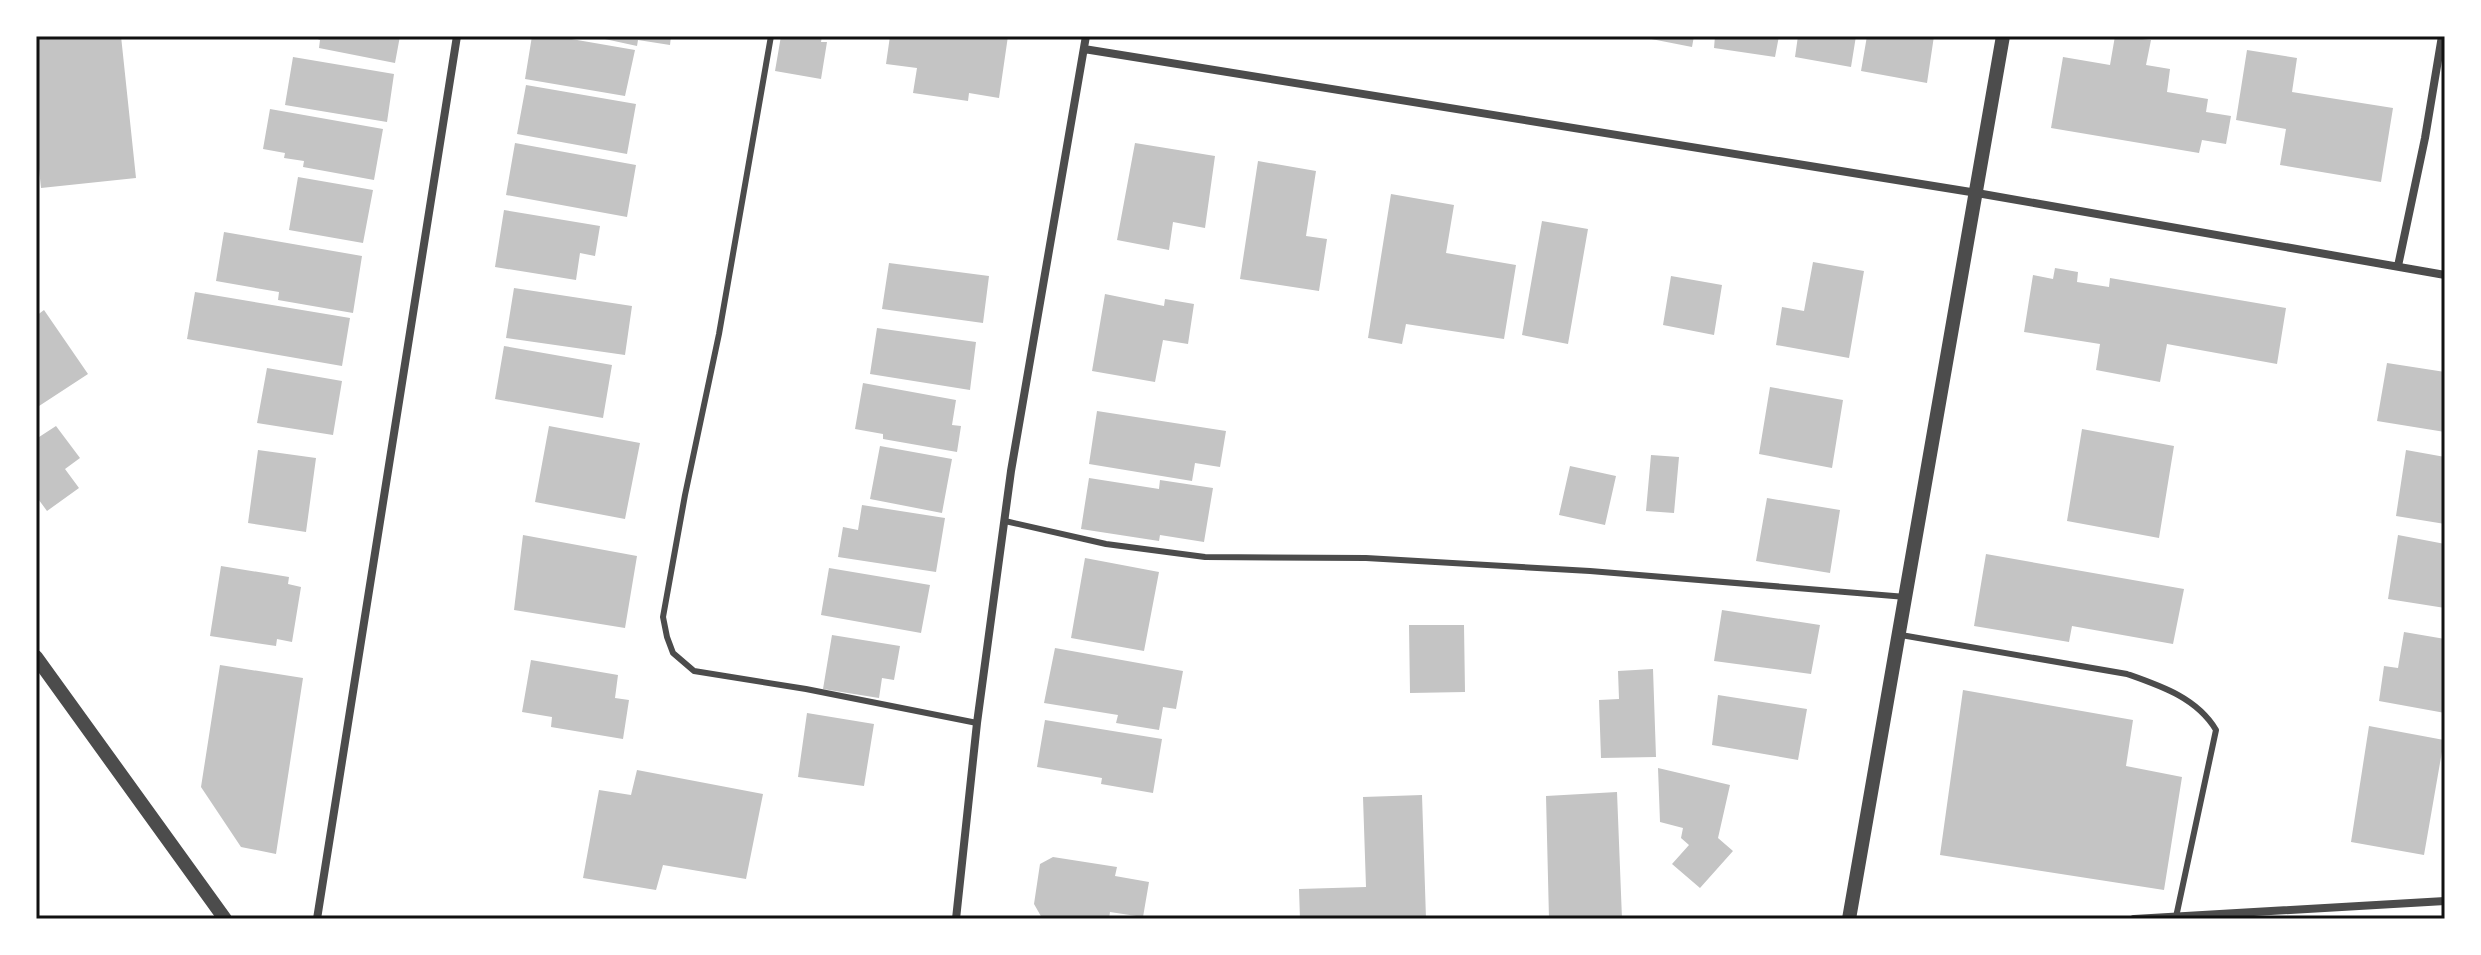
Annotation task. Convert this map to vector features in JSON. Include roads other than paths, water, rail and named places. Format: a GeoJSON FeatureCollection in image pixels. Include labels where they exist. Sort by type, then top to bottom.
{"type":"FeatureCollection","features":[{"type":"Feature","properties":{"kind":"street"},"geometry":{"type":"LineString","coordinates":[[317,919],[457,36]]}},
{"type":"Feature","properties":{"kind":"street"},"geometry":{"type":"LineString","coordinates":[[956,919],[977,723],[1005,521],[1086,36]]}},
{"type":"Feature","properties":{"kind":"street"},"geometry":{"type":"LineString","coordinates":[[1849,919],[2003,36]]}},
{"type":"Feature","properties":{"kind":"street"},"geometry":{"type":"LineString","coordinates":[[2398,266],[2425,138],[2442,36]]}},
{"type":"Feature","properties":{"kind":"street"},"geometry":{"type":"LineString","coordinates":[[1084,49],[1977,193],[2445,275]]}},
{"type":"Feature","properties":{"kind":"street"},"geometry":{"type":"LineString","coordinates":[[36,657],[225,919]]}},
{"type":"Feature","properties":{"kind":"street"},"geometry":{"type":"LineString","coordinates":[[2134,919],[2445,901]]}},
{"type":"Feature","properties":{"kind":"lane"},"geometry":{"type":"LineString","coordinates":[[771,36],[719,334],[663,617],[667,637],[673,653],[694,671],[806,689],[977,723]]}},
{"type":"Feature","properties":{"kind":"lane"},"geometry":{"type":"LineString","coordinates":[[1005,521],[1106,544],[1205,557],[1366,558],[1560,569],[1906,597]]}},
{"type":"Feature","properties":{"kind":"lane"},"geometry":{"type":"LineString","coordinates":[[1899,635],[2127,674],[2188,700],[2209,719],[2216,730],[2176,917]]}}]}
